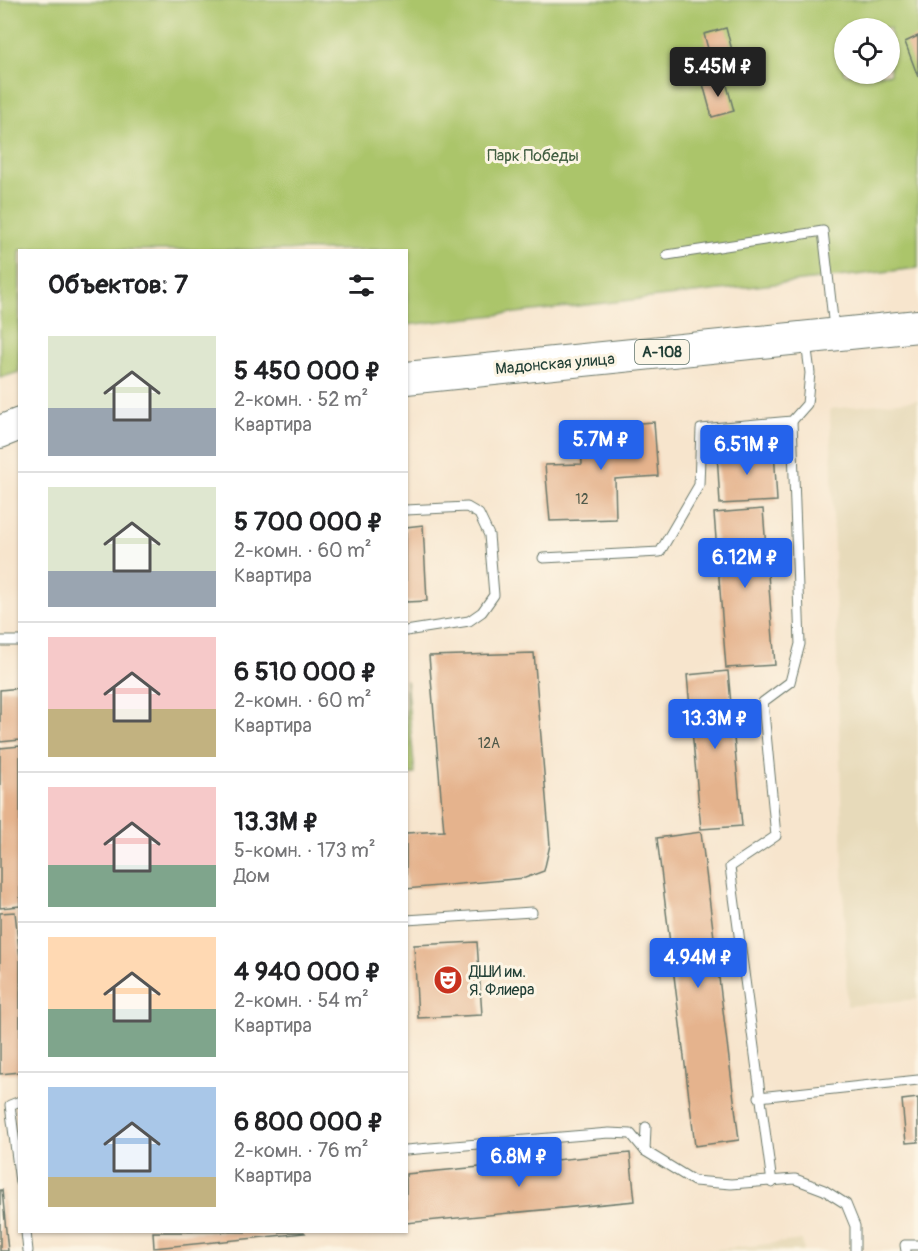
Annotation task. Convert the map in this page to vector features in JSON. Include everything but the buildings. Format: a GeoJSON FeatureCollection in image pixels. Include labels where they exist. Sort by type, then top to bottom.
{"type":"FeatureCollection","features":[{"type":"Feature","properties":{"kind":"highway","name":"Мадонская улица"},"geometry":{"type":"LineString","coordinates":[[408,378],[918,326]]}},
{"type":"Feature","properties":{"kind":"highway"},"geometry":{"type":"LineString","coordinates":[[0,432],[18,425]]}},
{"type":"Feature","properties":{"kind":"lane"},"geometry":{"type":"LineString","coordinates":[[667,255],[823,231],[820,335],[810,373],[807,404],[792,421],[800,644],[790,682],[763,702],[776,836],[730,867],[772,1183]]}},
{"type":"Feature","properties":{"kind":"lane"},"geometry":{"type":"LineString","coordinates":[[543,558],[660,552],[699,485],[701,429],[792,421]]}},
{"type":"Feature","properties":{"kind":"lane"},"geometry":{"type":"LineString","coordinates":[[408,510],[467,507],[479,514],[489,535],[494,595],[482,612],[469,621],[408,631]]}},
{"type":"Feature","properties":{"kind":"lane"},"geometry":{"type":"LineString","coordinates":[[0,641],[18,641]]}},
{"type":"Feature","properties":{"kind":"lane"},"geometry":{"type":"LineString","coordinates":[[408,920],[532,912]]}},
{"type":"Feature","properties":{"kind":"lane"},"geometry":{"type":"LineString","coordinates":[[759,1096],[918,1080]]}},
{"type":"Feature","properties":{"kind":"lane"},"geometry":{"type":"LineString","coordinates":[[18,1102],[10,1105],[18,1167]]}},
{"type":"Feature","properties":{"kind":"lane"},"geometry":{"type":"LineString","coordinates":[[645,1151],[646,1126]]}},
{"type":"Feature","properties":{"kind":"lane"},"geometry":{"type":"LineString","coordinates":[[408,1150],[609,1133],[631,1134],[645,1151],[694,1181],[731,1184],[772,1183],[795,1179],[824,1190],[846,1204],[855,1226],[855,1251]]}},
{"type":"Feature","properties":{"kind":"lane"},"geometry":{"type":"LineString","coordinates":[[26,1233],[28,1251]]}},
{"type":"Feature","properties":{"kind":"lane"},"geometry":{"type":"LineString","coordinates":[[906,1251],[905,1245],[918,1245]]}},
{"type":"Feature","properties":{"kind":"shaded area"},"geometry":{"type":"Polygon","coordinates":[[[918,400],[918,999],[847,1006],[830,409],[918,400]]]}},
{"type":"Feature","properties":{"kind":"shaded area"},"geometry":{"type":"Polygon","coordinates":[[[802,1240],[804,1251],[706,1251],[802,1240]]]}},
{"type":"Feature","properties":{"kind":"green space","name":"Парк Победы"},"geometry":{"type":"Polygon","coordinates":[[[0,0],[918,0],[918,268],[408,325],[408,249],[18,249],[18,372],[0,378],[0,0]]]}},
{"type":"Feature","properties":{"kind":"green space"},"geometry":{"type":"Polygon","coordinates":[[[408,701],[415,774],[408,774],[408,701]]]}},
{"type":"Feature","properties":{"kind":"place","name":"ДШИ им. Я. Флиера"},"geometry":{"type":"Point","coordinates":[448,980]}}]}
